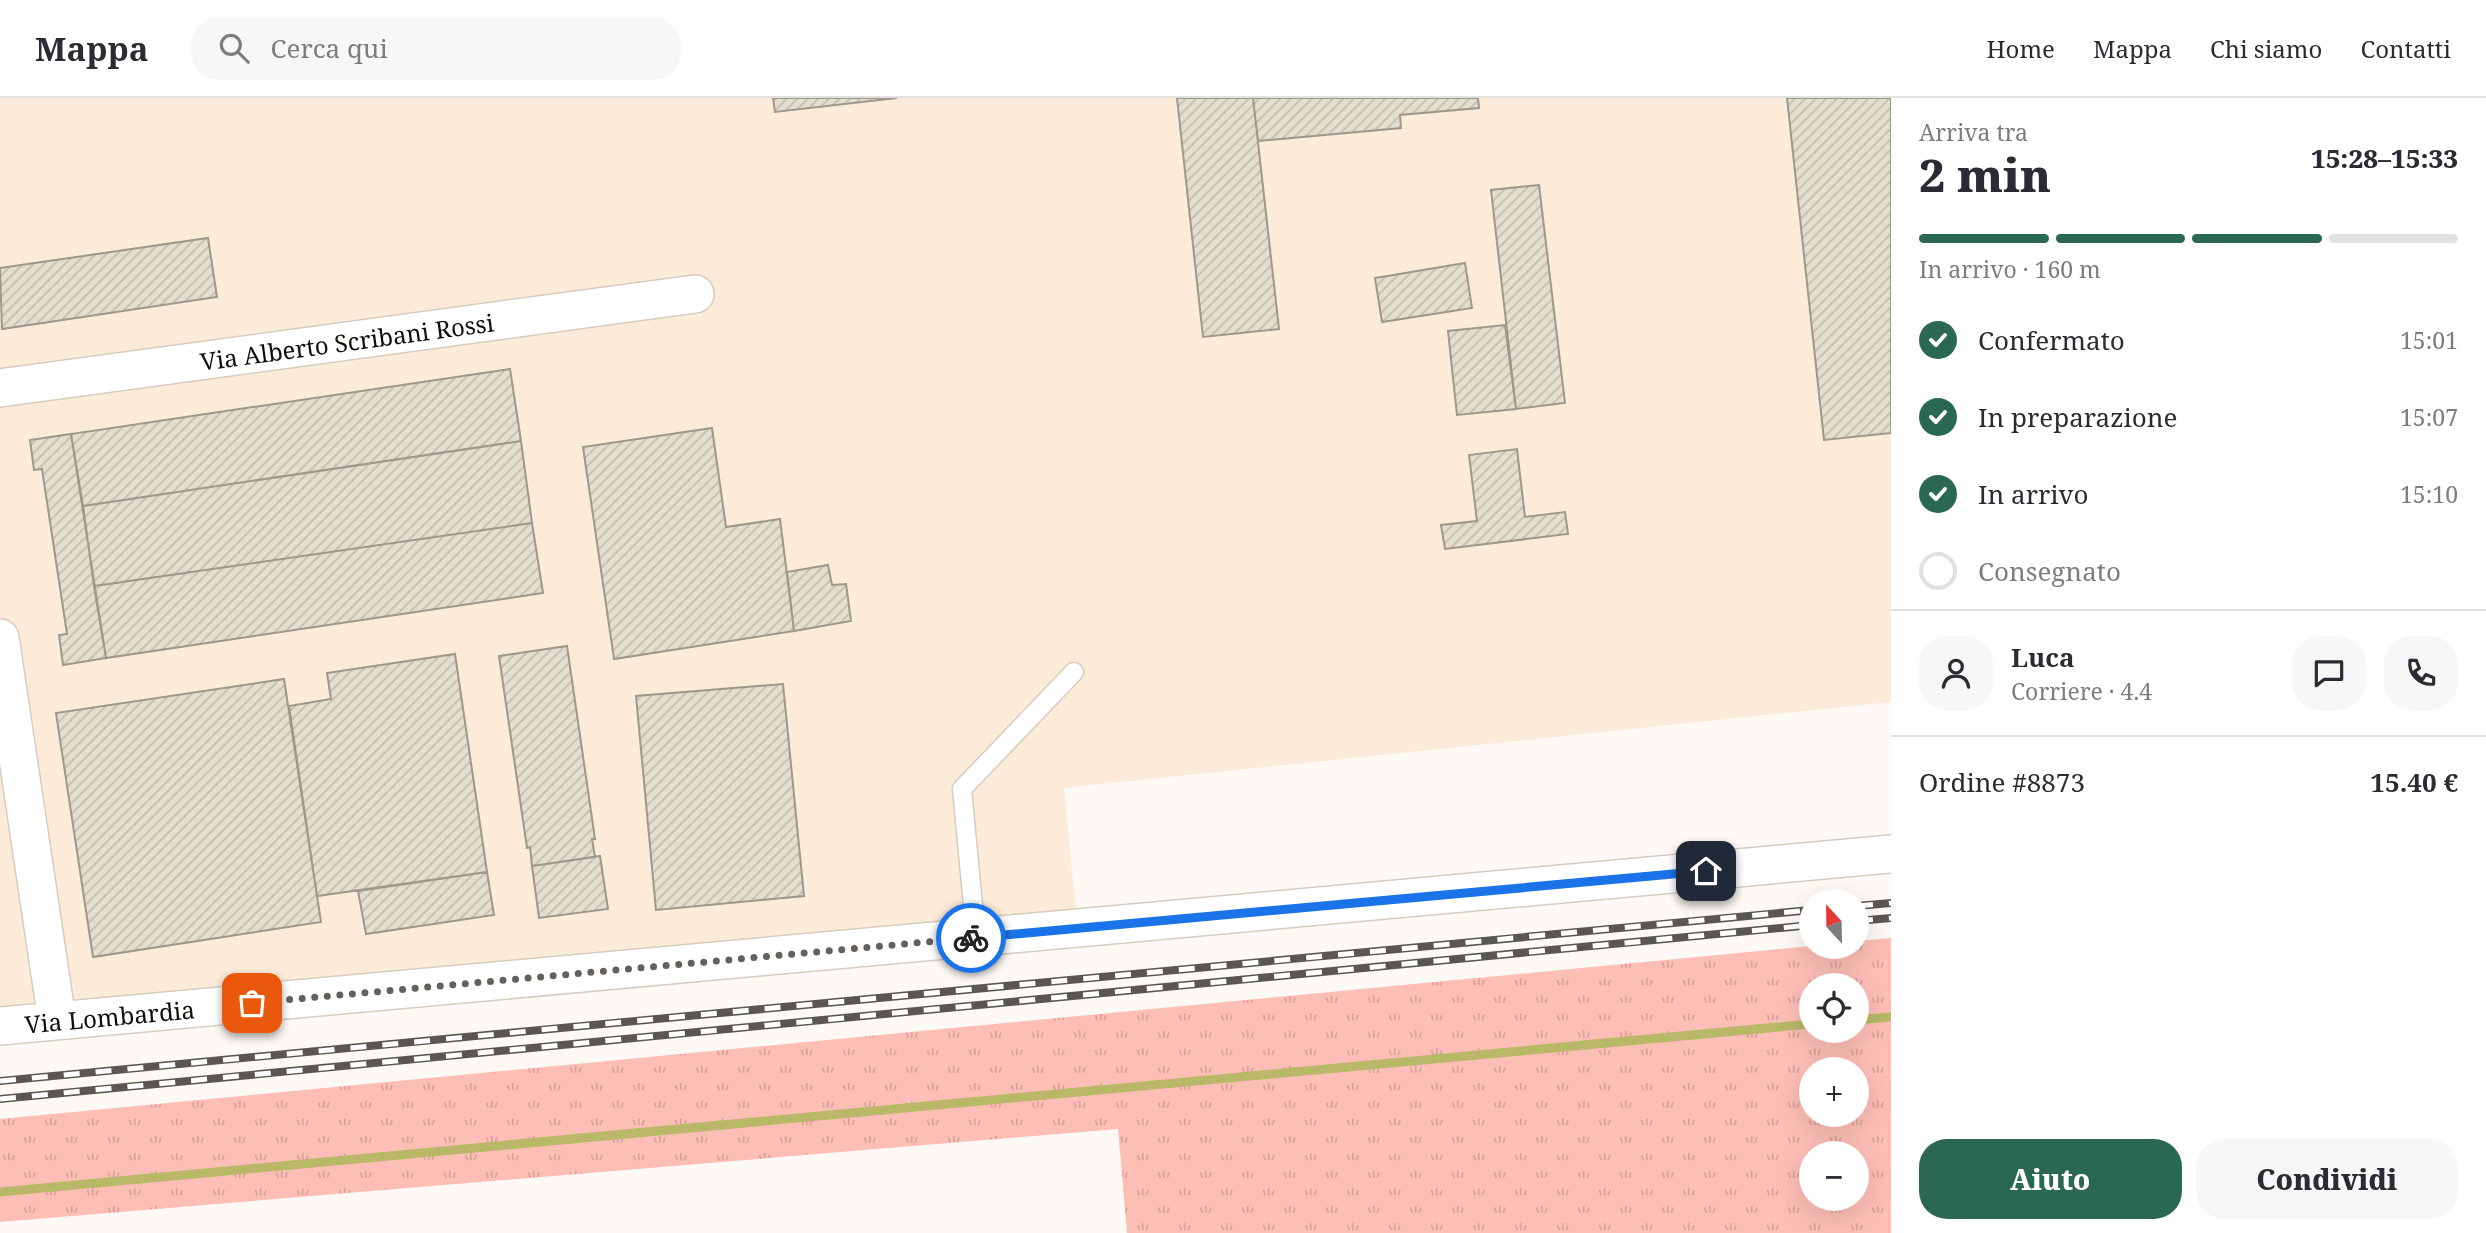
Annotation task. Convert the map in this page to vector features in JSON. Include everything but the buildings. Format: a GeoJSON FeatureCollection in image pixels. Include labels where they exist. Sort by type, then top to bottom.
{"type":"FeatureCollection","features":[{"type":"Feature","properties":{"kind":"street","name":"Via Alberto Scribani Rossi"},"geometry":{"type":"LineString","coordinates":[[0,388],[695,294]]}},
{"type":"Feature","properties":{"kind":"street"},"geometry":{"type":"LineString","coordinates":[[0,638],[57,1020]]}},
{"type":"Feature","properties":{"kind":"street","name":"Via Lombardia"},"geometry":{"type":"LineString","coordinates":[[0,1026],[1891,854]]}},
{"type":"Feature","properties":{"kind":"lane"},"geometry":{"type":"LineString","coordinates":[[976,937],[962,789],[1074,672]]}},
{"type":"Feature","properties":{"kind":"shaded area"},"geometry":{"type":"Polygon","coordinates":[[[0,98],[1891,98],[1891,702],[1064,788],[1078,935],[0,1033],[0,98]]]}},
{"type":"Feature","properties":{"kind":"green space"},"geometry":{"type":"Polygon","coordinates":[[[1891,938],[1891,1233],[1127,1233],[1118,1129],[0,1222],[0,1119],[1799,947],[1799,959],[1869,959],[1869,940],[1891,938]]]}},
{"type":"Feature","properties":{"kind":"waterway"},"geometry":{"type":"LineString","coordinates":[[1869,1019],[1891,1017]]}},
{"type":"Feature","properties":{"kind":"waterway"},"geometry":{"type":"LineString","coordinates":[[0,1192],[1799,1025]]}},
{"type":"Feature","properties":{"kind":"railway"},"geometry":{"type":"LineString","coordinates":[[1869,905],[1891,903]]}},
{"type":"Feature","properties":{"kind":"railway"},"geometry":{"type":"LineString","coordinates":[[0,1081],[1799,911]]}},
{"type":"Feature","properties":{"kind":"railway"},"geometry":{"type":"LineString","coordinates":[[1869,920],[1891,918]]}},
{"type":"Feature","properties":{"kind":"railway"},"geometry":{"type":"LineString","coordinates":[[0,1099],[1799,926]]}},
{"type":"Feature","properties":{"kind":"way so far"},"geometry":{"type":"LineString","coordinates":[[252,1003],[971,938]]}},
{"type":"Feature","properties":{"kind":"route"},"geometry":{"type":"LineString","coordinates":[[971,938],[1706,871]]}}]}
